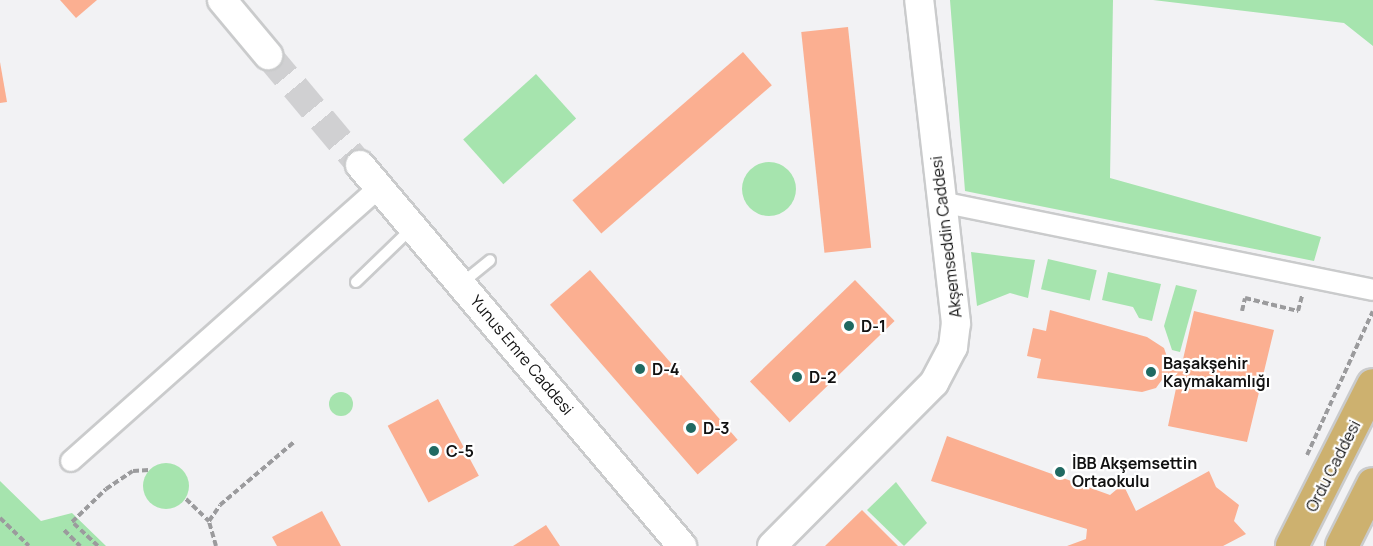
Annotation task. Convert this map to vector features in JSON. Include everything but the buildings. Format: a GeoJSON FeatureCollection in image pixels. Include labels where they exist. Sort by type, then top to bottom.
{"type":"FeatureCollection","features":[{"type":"Feature","properties":{"kind":"main road","name":"Ordu Caddesi"},"geometry":{"type":"LineString","coordinates":[[1292,546],[1373,385]]}},
{"type":"Feature","properties":{"kind":"main road"},"geometry":{"type":"LineString","coordinates":[[1342,546],[1373,484]]}},
{"type":"Feature","properties":{"kind":"street"},"geometry":{"type":"LineString","coordinates":[[222,0],[268,55]]}},
{"type":"Feature","properties":{"kind":"street","name":"Akşemseddin Caddesi"},"geometry":{"type":"LineString","coordinates":[[772,546],[946,368],[956,323],[919,0]]}},
{"type":"Feature","properties":{"kind":"street","name":"Yunus Emre Caddesi"},"geometry":{"type":"LineString","coordinates":[[360,165],[682,546]]}},
{"type":"Feature","properties":{"kind":"street"},"geometry":{"type":"LineString","coordinates":[[71,461],[378,188]]}},
{"type":"Feature","properties":{"kind":"street"},"geometry":{"type":"LineString","coordinates":[[941,202],[1373,290]]}},
{"type":"Feature","properties":{"kind":"lane"},"geometry":{"type":"LineString","coordinates":[[356,282],[413,228]]}},
{"type":"Feature","properties":{"kind":"lane"},"geometry":{"type":"LineString","coordinates":[[462,284],[490,260]]}},
{"type":"Feature","properties":{"kind":"path"},"geometry":{"type":"LineString","coordinates":[[1242,311],[1245,298],[1298,310],[1308,277]]}},
{"type":"Feature","properties":{"kind":"path"},"geometry":{"type":"LineString","coordinates":[[1304,462],[1373,311]]}},
{"type":"Feature","properties":{"kind":"path"},"geometry":{"type":"LineString","coordinates":[[209,521],[294,442]]}},
{"type":"Feature","properties":{"kind":"path"},"geometry":{"type":"LineString","coordinates":[[98,546],[72,522],[106,489],[133,471],[149,470]]}},
{"type":"Feature","properties":{"kind":"path"},"geometry":{"type":"LineString","coordinates":[[186,499],[209,521],[216,546]]}},
{"type":"Feature","properties":{"kind":"path"},"geometry":{"type":"LineString","coordinates":[[0,518],[29,546]]}},
{"type":"Feature","properties":{"kind":"path"},"geometry":{"type":"LineString","coordinates":[[64,530],[80,546]]}},
{"type":"Feature","properties":{"kind":"green space"},"geometry":{"type":"Polygon","coordinates":[[[950,0],[1113,0],[1110,178],[1321,237],[1314,261],[965,191],[950,0]]]}},
{"type":"Feature","properties":{"kind":"green space"},"geometry":{"type":"Polygon","coordinates":[[[1153,0],[1373,0],[1373,46],[1344,23],[1153,0]]]}},
{"type":"Feature","properties":{"kind":"green space"},"geometry":{"type":"Polygon","coordinates":[[[536,74],[576,119],[503,184],[463,140],[536,74]]]}},
{"type":"Feature","properties":{"kind":"green space"},"geometry":{"type":"Polygon","coordinates":[[[769,162],[779,164],[788,170],[794,179],[796,189],[794,199],[788,208],[779,214],[769,216],[759,214],[750,208],[744,199],[742,189],[744,179],[750,170],[759,164],[769,162]]]}},
{"type":"Feature","properties":{"kind":"green space"},"geometry":{"type":"Polygon","coordinates":[[[971,252],[1035,260],[1028,298],[1010,293],[977,306],[971,252]]]}},
{"type":"Feature","properties":{"kind":"green space"},"geometry":{"type":"Polygon","coordinates":[[[1048,259],[1097,270],[1090,300],[1041,289],[1048,259]]]}},
{"type":"Feature","properties":{"kind":"green space"},"geometry":{"type":"Polygon","coordinates":[[[1108,272],[1161,284],[1152,321],[1139,318],[1133,307],[1102,300],[1108,272]]]}},
{"type":"Feature","properties":{"kind":"green space"},"geometry":{"type":"Polygon","coordinates":[[[1176,285],[1197,290],[1180,352],[1172,350],[1164,326],[1176,285]]]}},
{"type":"Feature","properties":{"kind":"green space"},"geometry":{"type":"Polygon","coordinates":[[[336,392],[346,392],[353,399],[353,409],[346,416],[336,416],[329,409],[329,399],[336,392]]]}},
{"type":"Feature","properties":{"kind":"green space"},"geometry":{"type":"Polygon","coordinates":[[[166,463],[182,470],[189,486],[182,502],[166,509],[150,502],[143,486],[150,470],[166,463]]]}},
{"type":"Feature","properties":{"kind":"green space"},"geometry":{"type":"Polygon","coordinates":[[[0,481],[41,521],[72,513],[106,546],[0,546],[0,481]]]}},
{"type":"Feature","properties":{"kind":"green space"},"geometry":{"type":"Polygon","coordinates":[[[896,482],[927,523],[904,546],[867,510],[896,482]]]}},
{"type":"Feature","properties":{"kind":"tunnel"},"geometry":{"type":"LineString","coordinates":[[268,55],[360,165]]}},
{"type":"Feature","properties":{"kind":"place","name":"D-1"},"geometry":{"type":"Point","coordinates":[849,326]}},
{"type":"Feature","properties":{"kind":"place","name":"D-4"},"geometry":{"type":"Point","coordinates":[640,369]}},
{"type":"Feature","properties":{"kind":"place","name":"Başakşehir Kaymakamlığı"},"geometry":{"type":"Point","coordinates":[1151,372]}},
{"type":"Feature","properties":{"kind":"place","name":"D-2"},"geometry":{"type":"Point","coordinates":[797,377]}},
{"type":"Feature","properties":{"kind":"place","name":"D-3"},"geometry":{"type":"Point","coordinates":[691,428]}},
{"type":"Feature","properties":{"kind":"place","name":"C-5"},"geometry":{"type":"Point","coordinates":[434,451]}},
{"type":"Feature","properties":{"kind":"place","name":"İBB Akşemsettin Ortaokulu"},"geometry":{"type":"Point","coordinates":[1060,472]}}]}
